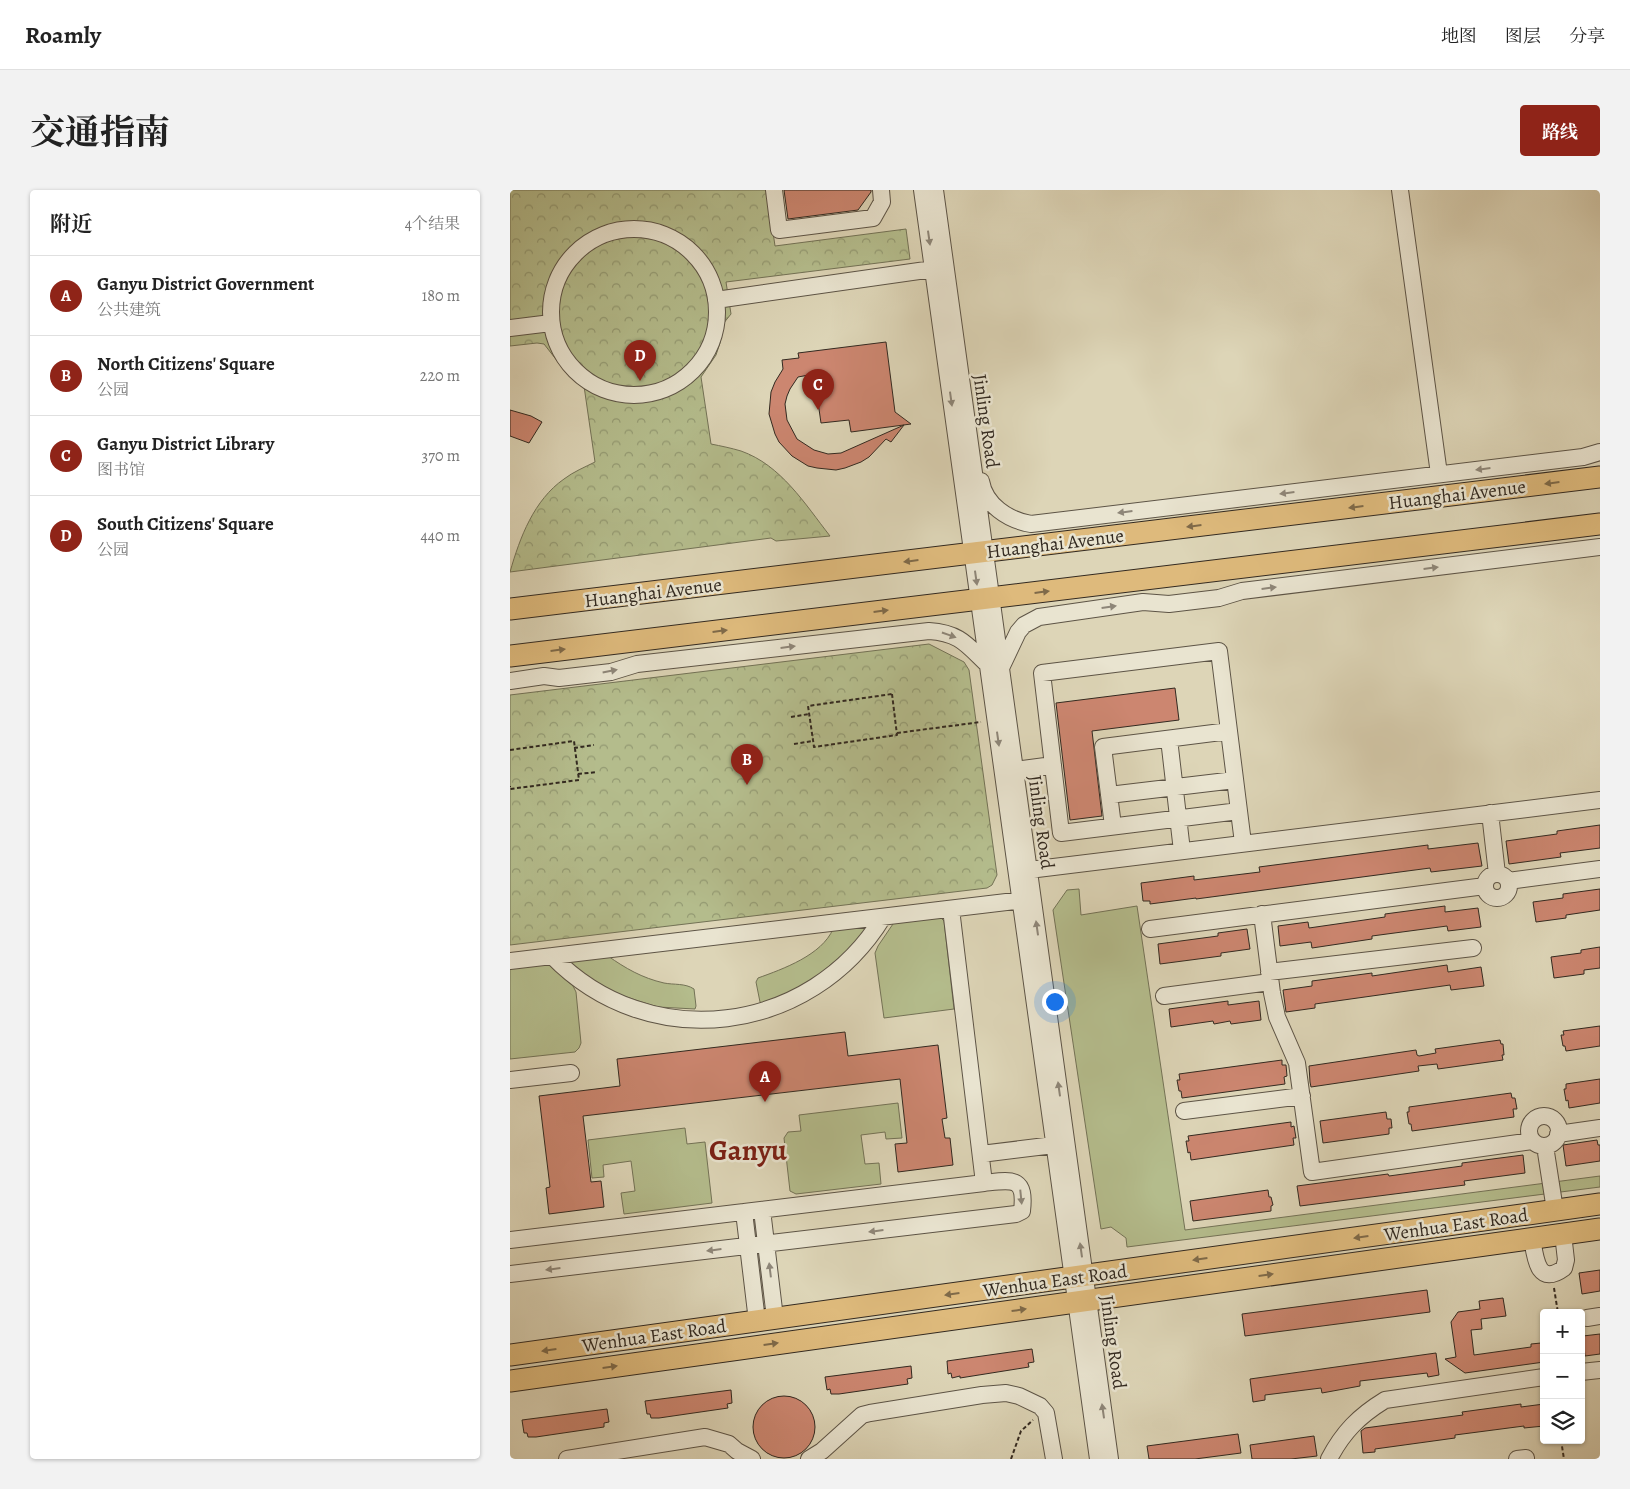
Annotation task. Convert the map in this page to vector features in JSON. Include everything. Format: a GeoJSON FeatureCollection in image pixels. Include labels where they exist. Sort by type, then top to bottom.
{"type":"FeatureCollection","features":[{"type":"Feature","properties":{"kind":"main road","name":"Huanghai Avenue"},"geometry":{"type":"LineString","coordinates":[[510,609],[1600,477]]}},
{"type":"Feature","properties":{"kind":"main road"},"geometry":{"type":"LineString","coordinates":[[510,656],[1600,524]]}},
{"type":"Feature","properties":{"kind":"main road","name":"Wenhua East Road"},"geometry":{"type":"LineString","coordinates":[[510,1356],[1600,1204]]}},
{"type":"Feature","properties":{"kind":"main road","name":"Wenhua East Road"},"geometry":{"type":"LineString","coordinates":[[510,1381],[1600,1229]]}},
{"type":"Feature","properties":{"kind":"street"},"geometry":{"type":"LineString","coordinates":[[774,190],[779,230],[873,218],[882,202],[881,190]]}},
{"type":"Feature","properties":{"kind":"street","name":"Jinling Road"},"geometry":{"type":"LineString","coordinates":[[922,190],[979,552]]}},
{"type":"Feature","properties":{"kind":"street","name":"Jinling Road"},"geometry":{"type":"LineString","coordinates":[[935,190],[960,373],[979,552],[994,666],[1015,770],[1029,870],[1026,895],[1054,1145],[1079,1276]]}},
{"type":"Feature","properties":{"kind":"street"},"geometry":{"type":"LineString","coordinates":[[1400,190],[1440,474],[1424,498]]}},
{"type":"Feature","properties":{"kind":"street"},"geometry":{"type":"LineString","coordinates":[[620,230],[645,230],[668,237],[689,250],[705,269],[716,300],[716,316],[712,340],[701,361],[675,384],[660,390],[628,394],[603,389],[588,381],[564,358],[558,348],[551,323],[553,292],[562,271],[569,261],[577,252],[592,241],[608,233],[620,230]]}},
{"type":"Feature","properties":{"kind":"street"},"geometry":{"type":"LineString","coordinates":[[716,300],[933,269]]}},
{"type":"Feature","properties":{"kind":"street"},"geometry":{"type":"LineString","coordinates":[[510,328],[551,323]]}},
{"type":"Feature","properties":{"kind":"street"},"geometry":{"type":"LineString","coordinates":[[960,373],[967,381],[982,489],[988,499],[1002,512],[1016,521],[1031,524],[1584,457],[1600,452]]}},
{"type":"Feature","properties":{"kind":"street"},"geometry":{"type":"LineString","coordinates":[[1440,474],[1464,494]]}},
{"type":"Feature","properties":{"kind":"street"},"geometry":{"type":"LineString","coordinates":[[510,681],[544,676],[559,678],[611,672],[638,664],[929,631],[950,633],[964,641],[994,666],[1024,625],[1039,617],[1143,602],[1169,604],[1220,598],[1242,591],[1600,547]]}},
{"type":"Feature","properties":{"kind":"street"},"geometry":{"type":"LineString","coordinates":[[1239,811],[1061,833],[1042,673],[1219,651],[1239,811],[1242,844]]}},
{"type":"Feature","properties":{"kind":"street","name":"Jinling Road"},"geometry":{"type":"LineString","coordinates":[[994,666],[996,720],[1026,895],[1079,1276],[1098,1459]]}},
{"type":"Feature","properties":{"kind":"street"},"geometry":{"type":"LineString","coordinates":[[1113,826],[1103,747],[1229,731]]}},
{"type":"Feature","properties":{"kind":"street"},"geometry":{"type":"LineString","coordinates":[[1168,739],[1182,851]]}},
{"type":"Feature","properties":{"kind":"street"},"geometry":{"type":"LineString","coordinates":[[1015,770],[1053,765]]}},
{"type":"Feature","properties":{"kind":"street"},"geometry":{"type":"LineString","coordinates":[[1109,795],[1235,780]]}},
{"type":"Feature","properties":{"kind":"street"},"geometry":{"type":"LineString","coordinates":[[1029,870],[1600,800]]}},
{"type":"Feature","properties":{"kind":"street"},"geometry":{"type":"LineString","coordinates":[[1490,813],[1503,877],[1509,889],[1507,894],[1498,898],[1489,895],[1485,886],[1489,877],[1503,877],[1600,869]]}},
{"type":"Feature","properties":{"kind":"street"},"geometry":{"type":"LineString","coordinates":[[1150,929],[1485,886]]}},
{"type":"Feature","properties":{"kind":"street"},"geometry":{"type":"LineString","coordinates":[[510,961],[951,909],[1026,895]]}},
{"type":"Feature","properties":{"kind":"street"},"geometry":{"type":"LineString","coordinates":[[510,950],[1026,895]]}},
{"type":"Feature","properties":{"kind":"street"},"geometry":{"type":"LineString","coordinates":[[951,909],[984,1183]]}},
{"type":"Feature","properties":{"kind":"street"},"geometry":{"type":"LineString","coordinates":[[1262,914],[1277,1017],[1297,1063],[1312,1172],[1539,1144],[1554,1142],[1558,1134],[1556,1123],[1552,1119],[1541,1117],[1536,1118],[1530,1127],[1530,1137],[1539,1144],[1555,1210]]}},
{"type":"Feature","properties":{"kind":"street"},"geometry":{"type":"LineString","coordinates":[[552,956],[572,975],[588,986],[604,996],[638,1010],[673,1018],[710,1020],[728,1018],[764,1011],[798,997],[813,988],[842,967],[855,954],[867,941],[883,917]]}},
{"type":"Feature","properties":{"kind":"street"},"geometry":{"type":"LineString","coordinates":[[1164,996],[1270,977],[1473,948]]}},
{"type":"Feature","properties":{"kind":"street"},"geometry":{"type":"LineString","coordinates":[[510,1080],[571,1073]]}},
{"type":"Feature","properties":{"kind":"street"},"geometry":{"type":"LineString","coordinates":[[1184,1111],[1302,1096]]}},
{"type":"Feature","properties":{"kind":"street"},"geometry":{"type":"LineString","coordinates":[[1558,1134],[1600,1128]]}},
{"type":"Feature","properties":{"kind":"street"},"geometry":{"type":"LineString","coordinates":[[981,1154],[1054,1145]]}},
{"type":"Feature","properties":{"kind":"street"},"geometry":{"type":"LineString","coordinates":[[510,1240],[1009,1180],[1016,1182],[1020,1187],[1022,1212],[510,1274]]}},
{"type":"Feature","properties":{"kind":"street"},"geometry":{"type":"LineString","coordinates":[[762,1210],[766,1244],[766,1320]]}},
{"type":"Feature","properties":{"kind":"street"},"geometry":{"type":"LineString","coordinates":[[744,1212],[748,1246],[766,1320]]}},
{"type":"Feature","properties":{"kind":"street"},"geometry":{"type":"LineString","coordinates":[[1532,1238],[1536,1264],[1546,1274],[1564,1268],[1566,1260],[1563,1234]]}},
{"type":"Feature","properties":{"kind":"street","name":"Jinling Road"},"geometry":{"type":"LineString","coordinates":[[1082,1301],[1110,1459]]}},
{"type":"Feature","properties":{"kind":"street"},"geometry":{"type":"LineString","coordinates":[[1585,1372],[1600,1370]]}},
{"type":"Feature","properties":{"kind":"street"},"geometry":{"type":"LineString","coordinates":[[1329,1459],[1346,1430],[1385,1400],[1540,1379]]}},
{"type":"Feature","properties":{"kind":"street"},"geometry":{"type":"LineString","coordinates":[[809,1459],[822,1451],[862,1415],[982,1395],[1006,1393],[1029,1400],[1040,1406],[1046,1413],[1054,1459]]}},
{"type":"Feature","properties":{"kind":"street"},"geometry":{"type":"LineString","coordinates":[[567,1459],[705,1437],[729,1444],[752,1459]]}},
{"type":"Feature","properties":{"kind":"path"},"geometry":{"type":"LineString","coordinates":[[897,733],[892,694],[808,706],[814,747],[897,735],[897,733],[996,720]]}},
{"type":"Feature","properties":{"kind":"path"},"geometry":{"type":"LineString","coordinates":[[791,717],[809,714]]}},
{"type":"Feature","properties":{"kind":"path"},"geometry":{"type":"LineString","coordinates":[[510,750],[574,742],[579,780],[510,789],[510,786]]}},
{"type":"Feature","properties":{"kind":"path"},"geometry":{"type":"LineString","coordinates":[[794,744],[813,742]]}},
{"type":"Feature","properties":{"kind":"path"},"geometry":{"type":"LineString","coordinates":[[574,748],[594,745]]}},
{"type":"Feature","properties":{"kind":"path"},"geometry":{"type":"LineString","coordinates":[[578,774],[597,772]]}},
{"type":"Feature","properties":{"kind":"path"},"geometry":{"type":"LineString","coordinates":[[1552,1273],[1557,1309]]}},
{"type":"Feature","properties":{"kind":"path"},"geometry":{"type":"LineString","coordinates":[[1011,1459],[1021,1431],[1026,1425],[1046,1413]]}},
{"type":"Feature","properties":{"kind":"path"},"geometry":{"type":"LineString","coordinates":[[1562,1444],[1564,1459]]}},
{"type":"Feature","properties":{"kind":"green space"},"geometry":{"type":"Polygon","coordinates":[[[510,190],[767,190],[775,246],[906,229],[910,259],[726,282],[731,314],[723,324],[716,355],[701,377],[711,444],[741,451],[755,457],[768,466],[791,487],[830,536],[776,541],[771,538],[510,572],[518,546],[536,508],[544,497],[568,476],[595,462],[584,386],[569,376],[544,344],[510,346],[510,190]]]}},
{"type":"Feature","properties":{"kind":"green space"},"geometry":{"type":"Polygon","coordinates":[[[929,644],[964,662],[969,670],[997,875],[992,885],[987,888],[510,945],[510,695],[929,644]]]}},
{"type":"Feature","properties":{"kind":"green space"},"geometry":{"type":"Polygon","coordinates":[[[1079,889],[1081,915],[1137,906],[1185,1230],[1600,1176],[1600,1187],[1127,1247],[1126,1238],[1111,1227],[1101,1229],[1053,910],[1067,890],[1079,889]]]}},
{"type":"Feature","properties":{"kind":"green space"},"geometry":{"type":"Polygon","coordinates":[[[939,916],[944,921],[954,1009],[884,1018],[875,953],[878,946],[895,921],[939,916]]]}},
{"type":"Feature","properties":{"kind":"green space"},"geometry":{"type":"Polygon","coordinates":[[[868,924],[870,932],[804,987],[761,1004],[756,982],[758,978],[811,954],[828,938],[833,929],[868,924]]]}},
{"type":"Feature","properties":{"kind":"green space"},"geometry":{"type":"Polygon","coordinates":[[[608,956],[648,978],[694,989],[695,1009],[658,1007],[617,994],[570,966],[572,960],[608,956]]]}},
{"type":"Feature","properties":{"kind":"green space"},"geometry":{"type":"Polygon","coordinates":[[[547,963],[573,986],[576,992],[581,1043],[575,1052],[510,1059],[510,967],[547,963]]]}},
{"type":"Feature","properties":{"kind":"green space"},"geometry":{"type":"Polygon","coordinates":[[[898,1103],[902,1138],[886,1139],[885,1132],[861,1135],[865,1164],[879,1163],[881,1184],[796,1194],[790,1191],[784,1138],[788,1132],[801,1131],[799,1115],[898,1103]]]}},
{"type":"Feature","properties":{"kind":"green space"},"geometry":{"type":"Polygon","coordinates":[[[685,1128],[687,1144],[705,1142],[712,1203],[624,1214],[621,1193],[635,1191],[631,1161],[603,1165],[604,1177],[592,1178],[588,1140],[685,1128]]]}},
{"type":"Feature","properties":{"kind":"building"},"geometry":{"type":"Polygon","coordinates":[[[784,190],[871,190],[871,192],[858,210],[788,219],[784,190]]]}},
{"type":"Feature","properties":{"kind":"building"},"geometry":{"type":"Polygon","coordinates":[[[886,342],[895,412],[911,424],[851,432],[849,420],[821,423],[814,374],[798,377],[787,396],[785,404],[787,420],[797,439],[814,450],[828,454],[841,453],[904,425],[891,442],[886,439],[869,457],[845,468],[836,470],[808,466],[792,456],[779,442],[769,414],[771,392],[783,369],[782,360],[799,358],[798,353],[886,342]]]}},
{"type":"Feature","properties":{"kind":"building"},"geometry":{"type":"Polygon","coordinates":[[[510,410],[531,416],[542,422],[529,443],[510,436],[510,410]]]}},
{"type":"Feature","properties":{"kind":"building"},"geometry":{"type":"Polygon","coordinates":[[[1175,688],[1179,720],[1092,731],[1102,816],[1070,820],[1056,703],[1175,688]]]}},
{"type":"Feature","properties":{"kind":"building"},"geometry":{"type":"Polygon","coordinates":[[[1600,825],[1600,848],[1560,853],[1561,857],[1509,864],[1506,841],[1557,834],[1557,831],[1600,825]]]}},
{"type":"Feature","properties":{"kind":"building"},"geometry":{"type":"Polygon","coordinates":[[[1478,843],[1482,866],[1431,872],[1430,868],[1150,904],[1150,901],[1143,901],[1141,883],[1194,876],[1194,880],[1260,872],[1259,867],[1428,845],[1428,849],[1478,843]]]}},
{"type":"Feature","properties":{"kind":"building"},"geometry":{"type":"Polygon","coordinates":[[[1600,889],[1600,910],[1566,915],[1566,918],[1536,922],[1533,902],[1563,898],[1563,894],[1600,889]]]}},
{"type":"Feature","properties":{"kind":"building"},"geometry":{"type":"Polygon","coordinates":[[[1445,906],[1445,912],[1478,908],[1481,927],[1448,931],[1447,926],[1372,936],[1372,939],[1312,948],[1311,942],[1280,946],[1278,926],[1308,922],[1309,928],[1385,917],[1385,914],[1445,906]]]}},
{"type":"Feature","properties":{"kind":"building"},"geometry":{"type":"Polygon","coordinates":[[[1247,929],[1250,949],[1221,953],[1221,956],[1160,964],[1158,944],[1218,936],[1218,933],[1247,929]]]}},
{"type":"Feature","properties":{"kind":"building"},"geometry":{"type":"Polygon","coordinates":[[[1600,947],[1600,968],[1584,970],[1584,974],[1554,978],[1551,957],[1581,953],[1581,950],[1600,947]]]}},
{"type":"Feature","properties":{"kind":"building"},"geometry":{"type":"Polygon","coordinates":[[[1447,965],[1448,972],[1481,967],[1484,986],[1451,990],[1450,985],[1315,1004],[1315,1008],[1286,1012],[1283,990],[1312,986],[1312,981],[1372,973],[1372,976],[1447,965]]]}},
{"type":"Feature","properties":{"kind":"building"},"geometry":{"type":"Polygon","coordinates":[[[1228,1001],[1228,1005],[1259,1001],[1261,1020],[1231,1024],[1230,1021],[1214,1024],[1213,1021],[1171,1027],[1169,1009],[1228,1001]]]}},
{"type":"Feature","properties":{"kind":"building"},"geometry":{"type":"Polygon","coordinates":[[[1600,1026],[1600,1046],[1566,1051],[1561,1035],[1564,1035],[1563,1031],[1600,1026]]]}},
{"type":"Feature","properties":{"kind":"building"},"geometry":{"type":"Polygon","coordinates":[[[845,1032],[848,1056],[938,1045],[947,1118],[942,1119],[945,1138],[950,1138],[953,1165],[898,1172],[895,1144],[907,1143],[900,1079],[583,1116],[591,1182],[601,1181],[604,1207],[549,1214],[546,1188],[550,1187],[539,1096],[620,1086],[617,1059],[845,1032]]]}},
{"type":"Feature","properties":{"kind":"building"},"geometry":{"type":"Polygon","coordinates":[[[1500,1040],[1501,1044],[1503,1044],[1503,1060],[1438,1069],[1437,1064],[1418,1066],[1419,1071],[1311,1087],[1309,1066],[1416,1050],[1419,1056],[1436,1053],[1435,1049],[1500,1040]]]}},
{"type":"Feature","properties":{"kind":"building"},"geometry":{"type":"Polygon","coordinates":[[[1282,1060],[1282,1065],[1286,1065],[1287,1076],[1284,1077],[1285,1084],[1182,1098],[1181,1091],[1179,1091],[1177,1080],[1180,1080],[1179,1074],[1282,1060]]]}},
{"type":"Feature","properties":{"kind":"building"},"geometry":{"type":"Polygon","coordinates":[[[1600,1079],[1600,1103],[1569,1108],[1564,1089],[1566,1089],[1566,1084],[1600,1079]]]}},
{"type":"Feature","properties":{"kind":"building"},"geometry":{"type":"Polygon","coordinates":[[[1511,1093],[1512,1098],[1515,1098],[1517,1109],[1513,1109],[1514,1117],[1412,1131],[1411,1124],[1409,1124],[1407,1112],[1409,1112],[1409,1107],[1511,1093]]]}},
{"type":"Feature","properties":{"kind":"building"},"geometry":{"type":"Polygon","coordinates":[[[1386,1112],[1387,1119],[1391,1119],[1392,1128],[1389,1128],[1389,1134],[1323,1143],[1320,1121],[1386,1112]]]}},
{"type":"Feature","properties":{"kind":"building"},"geometry":{"type":"Polygon","coordinates":[[[1291,1122],[1291,1127],[1294,1126],[1296,1138],[1293,1138],[1294,1145],[1191,1160],[1190,1152],[1188,1153],[1186,1141],[1189,1141],[1188,1136],[1291,1122]]]}},
{"type":"Feature","properties":{"kind":"building"},"geometry":{"type":"Polygon","coordinates":[[[1597,1140],[1598,1145],[1600,1145],[1600,1161],[1566,1166],[1563,1145],[1597,1140]]]}},
{"type":"Feature","properties":{"kind":"building"},"geometry":{"type":"Polygon","coordinates":[[[1523,1155],[1525,1173],[1464,1181],[1465,1185],[1300,1206],[1297,1186],[1462,1166],[1462,1163],[1523,1155]]]}},
{"type":"Feature","properties":{"kind":"building"},"geometry":{"type":"Polygon","coordinates":[[[1268,1190],[1273,1205],[1271,1206],[1271,1211],[1193,1221],[1190,1201],[1268,1190]]]}},
{"type":"Feature","properties":{"kind":"building"},"geometry":{"type":"Polygon","coordinates":[[[1600,1270],[1600,1291],[1582,1294],[1579,1273],[1600,1270]]]}},
{"type":"Feature","properties":{"kind":"building"},"geometry":{"type":"Polygon","coordinates":[[[1427,1290],[1430,1312],[1245,1336],[1242,1314],[1427,1290]]]}},
{"type":"Feature","properties":{"kind":"building"},"geometry":{"type":"Polygon","coordinates":[[[1503,1298],[1506,1316],[1481,1319],[1482,1329],[1471,1330],[1474,1355],[1531,1347],[1531,1344],[1540,1343],[1540,1363],[1465,1373],[1445,1359],[1456,1357],[1451,1322],[1458,1312],[1480,1309],[1479,1301],[1503,1298]]]}},
{"type":"Feature","properties":{"kind":"building"},"geometry":{"type":"Polygon","coordinates":[[[1600,1334],[1600,1354],[1585,1356],[1585,1336],[1600,1334]]]}},
{"type":"Feature","properties":{"kind":"building"},"geometry":{"type":"Polygon","coordinates":[[[1032,1349],[1034,1362],[1028,1363],[1029,1367],[960,1378],[960,1376],[952,1378],[951,1373],[948,1374],[947,1361],[1032,1349]]]}},
{"type":"Feature","properties":{"kind":"building"},"geometry":{"type":"Polygon","coordinates":[[[1436,1353],[1439,1375],[1428,1377],[1427,1373],[1360,1381],[1360,1386],[1322,1393],[1321,1388],[1265,1395],[1265,1400],[1253,1402],[1250,1379],[1436,1353]]]}},
{"type":"Feature","properties":{"kind":"building"},"geometry":{"type":"Polygon","coordinates":[[[911,1366],[912,1378],[907,1379],[908,1384],[839,1394],[831,1394],[830,1389],[827,1390],[825,1377],[911,1366]]]}},
{"type":"Feature","properties":{"kind":"building"},"geometry":{"type":"Polygon","coordinates":[[[731,1390],[732,1403],[727,1404],[728,1408],[659,1418],[651,1418],[650,1414],[647,1414],[645,1401],[731,1390]]]}},
{"type":"Feature","properties":{"kind":"building"},"geometry":{"type":"Polygon","coordinates":[[[784,1396],[796,1399],[806,1405],[812,1415],[815,1427],[812,1439],[806,1449],[796,1455],[784,1458],[772,1455],[762,1449],[756,1439],[753,1427],[756,1415],[762,1405],[772,1399],[784,1396]]]}},
{"type":"Feature","properties":{"kind":"building"},"geometry":{"type":"Polygon","coordinates":[[[1521,1404],[1521,1407],[1540,1405],[1540,1426],[1524,1428],[1524,1426],[1455,1435],[1455,1438],[1375,1449],[1375,1452],[1363,1453],[1361,1431],[1365,1428],[1463,1415],[1462,1412],[1521,1404]]]}},
{"type":"Feature","properties":{"kind":"building"},"geometry":{"type":"Polygon","coordinates":[[[607,1409],[609,1422],[604,1423],[604,1427],[536,1437],[528,1437],[527,1433],[524,1433],[522,1420],[607,1409]]]}},
{"type":"Feature","properties":{"kind":"building"},"geometry":{"type":"Polygon","coordinates":[[[1238,1434],[1241,1453],[1195,1459],[1149,1459],[1147,1446],[1238,1434]]]}},
{"type":"Feature","properties":{"kind":"building"},"geometry":{"type":"Polygon","coordinates":[[[1314,1436],[1317,1456],[1291,1459],[1252,1459],[1250,1445],[1314,1436]]]}},
{"type":"Feature","properties":{"kind":"place","name":"South Citizens' Square"},"geometry":{"type":"Point","coordinates":[640,381]}},
{"type":"Feature","properties":{"kind":"place","name":"Ganyu District Library"},"geometry":{"type":"Point","coordinates":[818,410]}},
{"type":"Feature","properties":{"kind":"place","name":"North Citizens' Square"},"geometry":{"type":"Point","coordinates":[747,785]}},
{"type":"Feature","properties":{"kind":"place","name":"Ganyu District Government"},"geometry":{"type":"Point","coordinates":[765,1102]}},
{"type":"Feature","properties":{"kind":"district","name":"Ganyu"},"geometry":{"type":"Point","coordinates":[748,1150]}}]}
